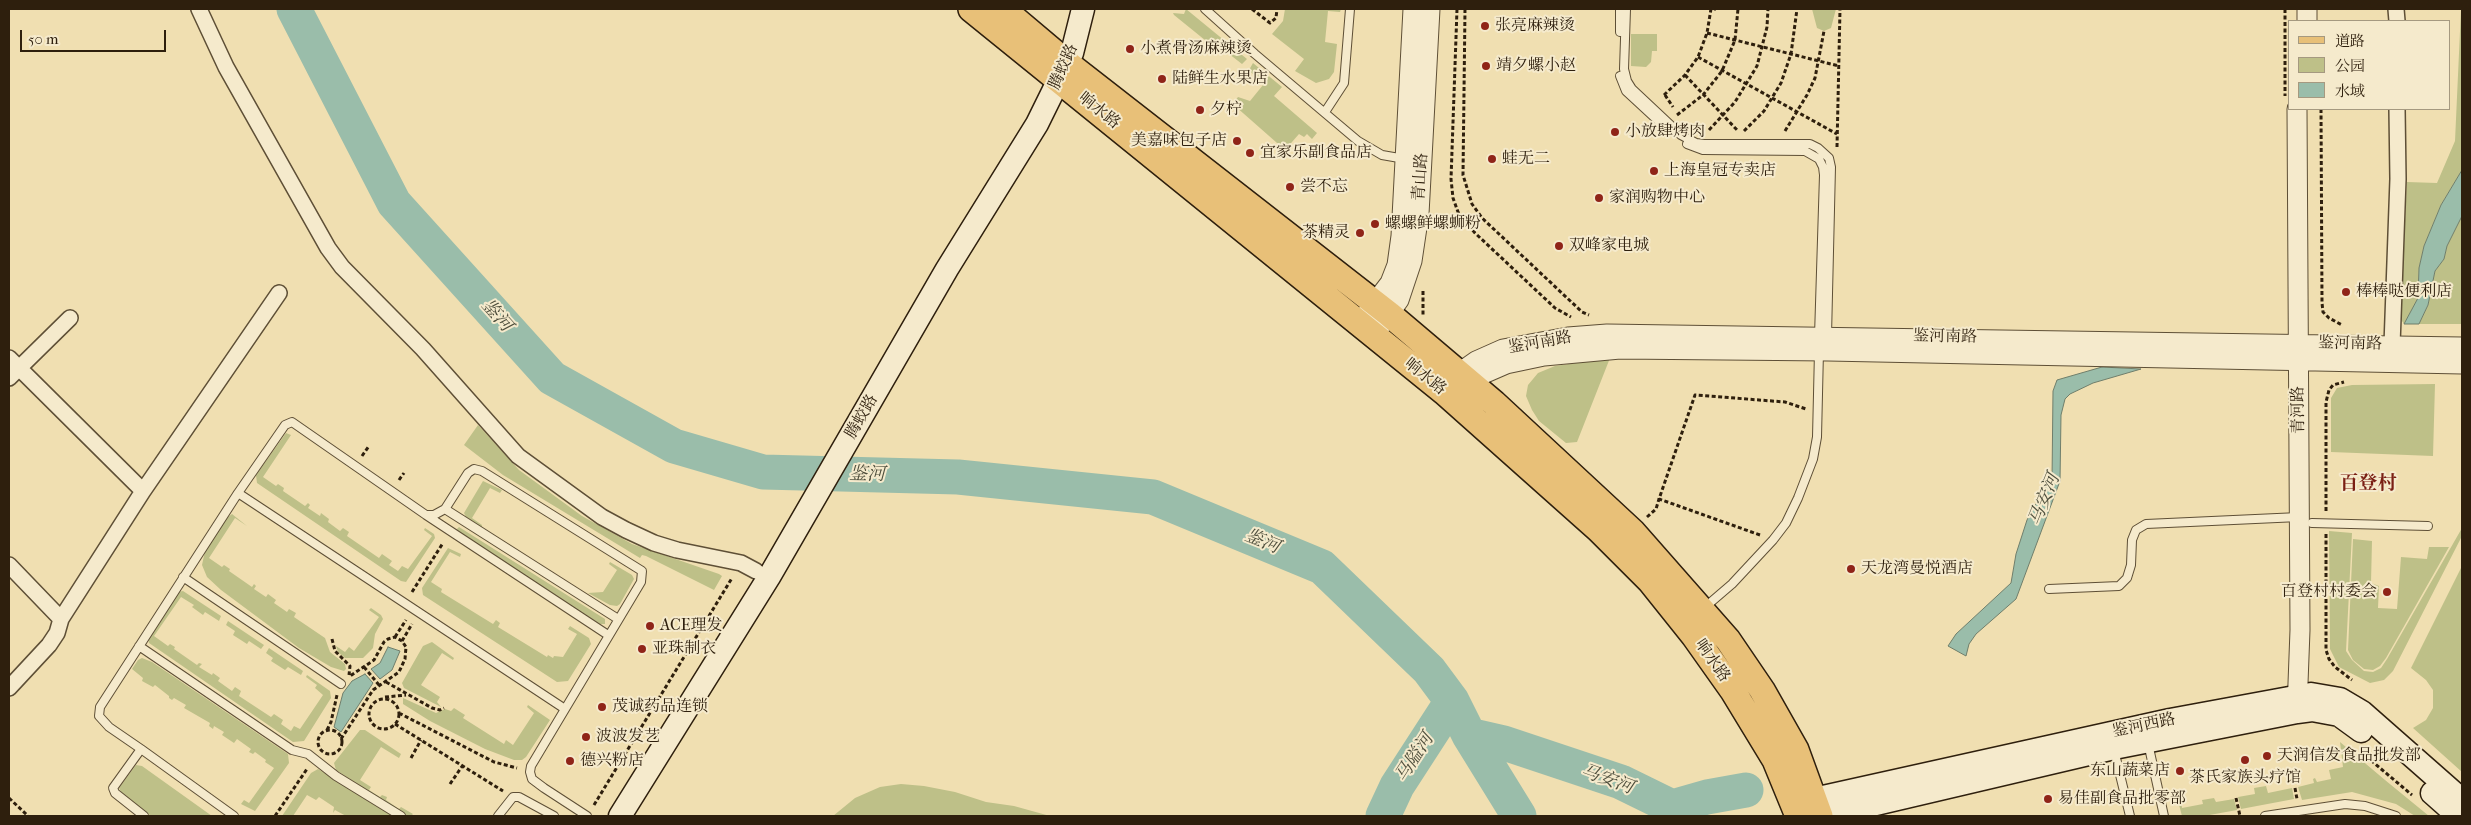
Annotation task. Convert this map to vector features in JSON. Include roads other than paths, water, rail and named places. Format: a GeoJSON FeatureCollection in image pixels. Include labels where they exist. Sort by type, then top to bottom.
{"type":"FeatureCollection","features":[{"type":"Feature","properties":{"kind":"main road","name":"响水路"},"geometry":{"type":"LineString","coordinates":[[971,9],[1057,66],[1374,319],[1633,532],[1728,640],[1762,690],[1796,750],[1810,811]]}},
{"type":"Feature","properties":{"kind":"main road","name":"响水路"},"geometry":{"type":"LineString","coordinates":[[1003,9],[1057,66]]}},
{"type":"Feature","properties":{"kind":"main road","name":"腾蛟路"},"geometry":{"type":"LineString","coordinates":[[1057,66],[1067,9]]}},
{"type":"Feature","properties":{"kind":"main road","name":"腾蛟路"},"geometry":{"type":"LineString","coordinates":[[620,816],[866,399],[1024,114],[1077,37],[1082,9]]}},
{"type":"Feature","properties":{"kind":"main road","name":"响水路"},"geometry":{"type":"LineString","coordinates":[[1457,387],[1574,507],[1650,581],[1694,636],[1748,713],[1775,760],[1810,811]]}},
{"type":"Feature","properties":{"kind":"main road","name":"腾蛟路"},"geometry":{"type":"LineString","coordinates":[[609,816],[749,567],[782,542]]}},
{"type":"Feature","properties":{"kind":"main road","name":"鉴河西路"},"geometry":{"type":"LineString","coordinates":[[1810,811],[2170,720],[2340,699],[2362,712],[2462,800]]}},
{"type":"Feature","properties":{"kind":"main road","name":"鉴河西路"},"geometry":{"type":"LineString","coordinates":[[1810,811],[2148,742],[2304,703],[2339,715],[2353,724],[2458,816]]}},
{"type":"Feature","properties":{"kind":"street"},"geometry":{"type":"LineString","coordinates":[[199,9],[226,66],[328,248],[342,267],[422,349],[518,456],[602,517],[626,530],[654,543],[677,550],[749,567]]}},
{"type":"Feature","properties":{"kind":"street","name":"青山路"},"geometry":{"type":"LineString","coordinates":[[1374,319],[1397,265],[1405,159],[1412,9]]}},
{"type":"Feature","properties":{"kind":"street","name":"青山路"},"geometry":{"type":"LineString","coordinates":[[1374,319],[1406,286],[1416,238],[1430,9]]}},
{"type":"Feature","properties":{"kind":"street","name":"青河路"},"geometry":{"type":"LineString","coordinates":[[2291,110],[2312,521],[2304,703]]}},
{"type":"Feature","properties":{"kind":"street","name":"青河路"},"geometry":{"type":"LineString","coordinates":[[2304,352],[2308,110]]}},
{"type":"Feature","properties":{"kind":"street"},"geometry":{"type":"LineString","coordinates":[[2392,345],[2398,179],[2398,110]]}},
{"type":"Feature","properties":{"kind":"street"},"geometry":{"type":"LineString","coordinates":[[9,688],[57,633],[62,619],[143,490],[279,294]]}},
{"type":"Feature","properties":{"kind":"street"},"geometry":{"type":"LineString","coordinates":[[70,318],[12,368],[143,490]]}},
{"type":"Feature","properties":{"kind":"street","name":"鉴河南路"},"geometry":{"type":"LineString","coordinates":[[1457,387],[1494,368],[1544,356],[1597,350],[1822,341],[2304,352],[2462,364]]}},
{"type":"Feature","properties":{"kind":"street","name":"鉴河南路"},"geometry":{"type":"LineString","coordinates":[[2304,352],[2392,345],[2462,347]]}},
{"type":"Feature","properties":{"kind":"street"},"geometry":{"type":"LineString","coordinates":[[9,565],[62,619]]}},
{"type":"Feature","properties":{"kind":"lane"},"geometry":{"type":"LineString","coordinates":[[1205,9],[1358,141],[1382,155],[1405,159]]}},
{"type":"Feature","properties":{"kind":"lane"},"geometry":{"type":"LineString","coordinates":[[1326,112],[1344,83],[1350,9]]}},
{"type":"Feature","properties":{"kind":"lane"},"geometry":{"type":"LineString","coordinates":[[1620,9],[1620,77],[1622,85],[1645,110],[1680,140],[1703,150],[1804,151],[1819,159],[1824,175],[1822,341]]}},
{"type":"Feature","properties":{"kind":"lane"},"geometry":{"type":"LineString","coordinates":[[1626,9],[1624,69],[1627,82],[1681,135],[1696,143],[1704,144],[1810,144],[1829,158],[1831,167],[1818,414],[1813,459],[1786,523],[1774,540],[1732,584],[1703,610]]}},
{"type":"Feature","properties":{"kind":"lane"},"geometry":{"type":"LineString","coordinates":[[234,816],[109,728],[99,716],[103,699],[284,425],[292,422],[426,515],[608,634]]}},
{"type":"Feature","properties":{"kind":"lane"},"geometry":{"type":"LineString","coordinates":[[426,515],[434,515],[445,509],[468,473],[474,470],[482,471],[639,567],[642,571],[641,582],[530,766],[532,779],[587,816]]}},
{"type":"Feature","properties":{"kind":"lane"},"geometry":{"type":"LineString","coordinates":[[238,493],[565,709]]}},
{"type":"Feature","properties":{"kind":"lane"},"geometry":{"type":"LineString","coordinates":[[445,509],[618,619]]}},
{"type":"Feature","properties":{"kind":"lane"},"geometry":{"type":"LineString","coordinates":[[2049,589],[2119,586],[2127,578],[2131,565],[2132,540],[2136,530],[2146,524],[2312,521],[2428,526]]}},
{"type":"Feature","properties":{"kind":"lane"},"geometry":{"type":"LineString","coordinates":[[183,577],[341,684]]}},
{"type":"Feature","properties":{"kind":"lane"},"geometry":{"type":"LineString","coordinates":[[139,646],[292,750],[304,752],[336,776],[401,816]]}},
{"type":"Feature","properties":{"kind":"lane"},"geometry":{"type":"LineString","coordinates":[[2148,742],[2164,816]]}},
{"type":"Feature","properties":{"kind":"lane"},"geometry":{"type":"LineString","coordinates":[[2114,748],[2130,816]]}},
{"type":"Feature","properties":{"kind":"lane"},"geometry":{"type":"LineString","coordinates":[[141,750],[113,788],[115,793],[144,816]]}},
{"type":"Feature","properties":{"kind":"lane"},"geometry":{"type":"LineString","coordinates":[[498,816],[514,796],[554,816]]}},
{"type":"Feature","properties":{"kind":"lane"},"geometry":{"type":"LineString","coordinates":[[2265,816],[2345,804],[2365,806],[2396,816]]}},
{"type":"Feature","properties":{"kind":"water"},"geometry":{"type":"Polygon","coordinates":[[[2462,170],[2462,216],[2447,246],[2444,259],[2435,271],[2428,305],[2419,324],[2404,324],[2418,298],[2419,268],[2424,246],[2441,205],[2462,170]]]}},
{"type":"Feature","properties":{"kind":"water"},"geometry":{"type":"Polygon","coordinates":[[[2102,367],[2141,369],[2093,383],[2070,394],[2065,399],[2061,415],[2060,481],[2016,599],[1976,634],[1969,644],[1966,656],[1948,646],[1956,634],[2011,583],[2016,554],[2027,520],[2049,481],[2052,480],[2053,391],[2057,380],[2102,367]]]}},
{"type":"Feature","properties":{"kind":"water"},"geometry":{"type":"Polygon","coordinates":[[[388,647],[400,651],[392,670],[380,679],[371,669],[380,663],[388,647]]]}},
{"type":"Feature","properties":{"kind":"water"},"geometry":{"type":"Polygon","coordinates":[[[365,674],[373,683],[341,732],[334,727],[343,693],[352,681],[365,674]]]}},
{"type":"Feature","properties":{"kind":"waterway","name":"鉴河"},"geometry":{"type":"LineString","coordinates":[[294,9],[394,203],[552,378],[674,446],[763,472],[958,477],[1153,497],[1322,567],[1429,670],[1452,701],[1469,735],[1519,816]]}},
{"type":"Feature","properties":{"kind":"waterway","name":"马隘河"},"geometry":{"type":"LineString","coordinates":[[1383,816],[1397,786],[1452,701]]}},
{"type":"Feature","properties":{"kind":"waterway","name":"马安河"},"geometry":{"type":"LineString","coordinates":[[1469,735],[1504,743],[1621,782],[1672,807],[1707,797],[1746,790]]}},
{"type":"Feature","properties":{"kind":"place","name":"张亮麻辣烫"},"geometry":{"type":"Point","coordinates":[1485,26]}},
{"type":"Feature","properties":{"kind":"place","name":"小煮骨汤麻辣烫"},"geometry":{"type":"Point","coordinates":[1130,49]}},
{"type":"Feature","properties":{"kind":"place","name":"靖夕螺小赵"},"geometry":{"type":"Point","coordinates":[1486,66]}},
{"type":"Feature","properties":{"kind":"place","name":"陆鲜生水果店"},"geometry":{"type":"Point","coordinates":[1162,79]}},
{"type":"Feature","properties":{"kind":"place","name":"夕柠"},"geometry":{"type":"Point","coordinates":[1200,110]}},
{"type":"Feature","properties":{"kind":"place","name":"小放肆烤肉"},"geometry":{"type":"Point","coordinates":[1615,132]}},
{"type":"Feature","properties":{"kind":"place","name":"美嘉味包子店"},"geometry":{"type":"Point","coordinates":[1237,141]}},
{"type":"Feature","properties":{"kind":"place","name":"宜家乐副食品店"},"geometry":{"type":"Point","coordinates":[1250,153]}},
{"type":"Feature","properties":{"kind":"place","name":"蛙无二"},"geometry":{"type":"Point","coordinates":[1492,159]}},
{"type":"Feature","properties":{"kind":"place","name":"上海皇冠专卖店"},"geometry":{"type":"Point","coordinates":[1654,171]}},
{"type":"Feature","properties":{"kind":"place","name":"尝不忘"},"geometry":{"type":"Point","coordinates":[1290,187]}},
{"type":"Feature","properties":{"kind":"place","name":"家润购物中心"},"geometry":{"type":"Point","coordinates":[1599,198]}},
{"type":"Feature","properties":{"kind":"place","name":"螺螺鲜螺蛳粉"},"geometry":{"type":"Point","coordinates":[1375,224]}},
{"type":"Feature","properties":{"kind":"place","name":"茶精灵"},"geometry":{"type":"Point","coordinates":[1360,233]}},
{"type":"Feature","properties":{"kind":"place","name":"双峰家电城"},"geometry":{"type":"Point","coordinates":[1559,246]}},
{"type":"Feature","properties":{"kind":"place","name":"棒棒哒便利店"},"geometry":{"type":"Point","coordinates":[2346,292]}},
{"type":"Feature","properties":{"kind":"place","name":"天龙湾曼悦酒店"},"geometry":{"type":"Point","coordinates":[1851,569]}},
{"type":"Feature","properties":{"kind":"place","name":"百登村村委会"},"geometry":{"type":"Point","coordinates":[2387,592]}},
{"type":"Feature","properties":{"kind":"place","name":"ACE理发"},"geometry":{"type":"Point","coordinates":[650,626]}},
{"type":"Feature","properties":{"kind":"place","name":"亚珠制衣"},"geometry":{"type":"Point","coordinates":[642,649]}},
{"type":"Feature","properties":{"kind":"place","name":"茂诚药品连锁"},"geometry":{"type":"Point","coordinates":[602,707]}},
{"type":"Feature","properties":{"kind":"place","name":"波波发艺"},"geometry":{"type":"Point","coordinates":[586,737]}},
{"type":"Feature","properties":{"kind":"place","name":"天润信发食品批发部"},"geometry":{"type":"Point","coordinates":[2267,756]}},
{"type":"Feature","properties":{"kind":"place","name":"茶氏家族头疗馆"},"geometry":{"type":"Point","coordinates":[2245,760]}},
{"type":"Feature","properties":{"kind":"place","name":"德兴粉店"},"geometry":{"type":"Point","coordinates":[570,761]}},
{"type":"Feature","properties":{"kind":"place","name":"东山蔬菜店"},"geometry":{"type":"Point","coordinates":[2180,771]}},
{"type":"Feature","properties":{"kind":"place","name":"易佳副食品批零部"},"geometry":{"type":"Point","coordinates":[2048,799]}},
{"type":"Feature","properties":{"kind":"district","name":"百登村"},"geometry":{"type":"Point","coordinates":[2368,484]}}]}
